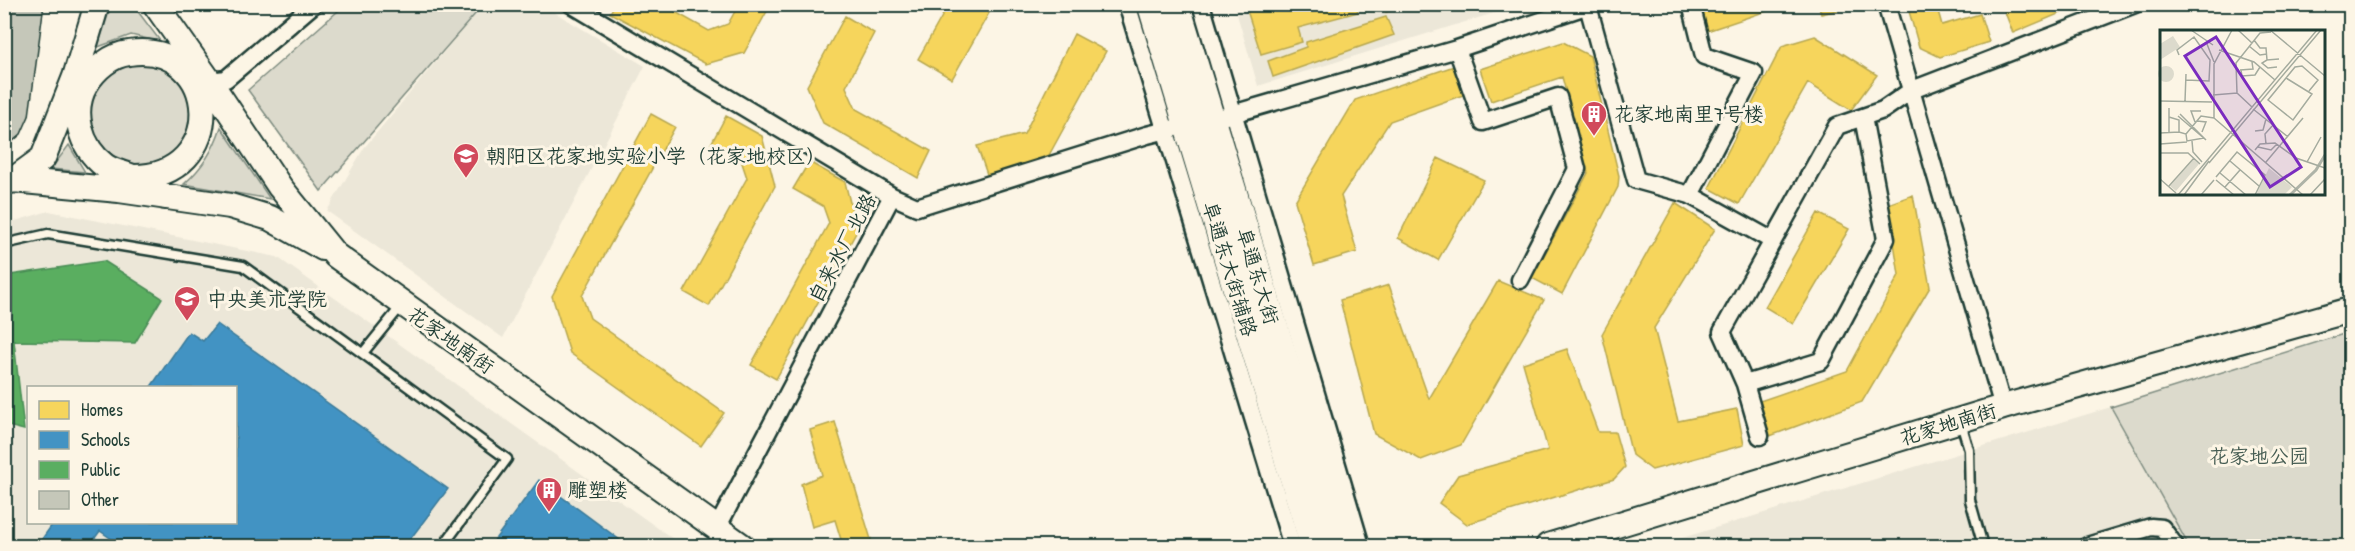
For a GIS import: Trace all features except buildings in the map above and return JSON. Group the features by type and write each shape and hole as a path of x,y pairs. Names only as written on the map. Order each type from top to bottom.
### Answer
{"main road":[{"name":"阜通东大街","path":"1151,4 1199,122 1341,546"},
{"name":"阜通东大街","path":"1176,4 1199,122 1314,546"}],"street":[{"path":"9,181 43,158 81,56 97,4"},
{"path":"84,186 124,174 144,177 164,173 182,162 195,146 203,127 202,86 192,57 155,4"},
{"path":"202,86 226,79 314,4"},
{"path":"571,4 600,12 892,196"},
{"name":"阜通东大街辅路","path":"1127,4 1199,122 1361,546"},
{"name":"阜通东大街辅路","path":"1201,4 1199,122 1292,546"},
{"path":"1690,195 1754,74 1704,56 1691,4"},
{"path":"1886,4 2003,407"},
{"path":"1760,436 1745,384 1722,332 1837,126 1883,110 1912,90 2135,4"},
{"path":"1590,5 1636,180 1690,195 1773,241"},
{"name":"自来水厂北路","path":"717,528 892,196 917,207 1199,122 1456,49 1590,5"},
{"path":"1456,49 1483,122 1558,97 1577,169 1520,280"},
{"path":"54,133 82,96 92,76 107,61 126,53 147,51 167,57 185,69 202,86"},
{"path":"81,56 82,96 78,114 81,134 91,153 106,166 165,197"},
{"name":"花家地南街","path":"202,86 231,114 280,187 336,255 402,305 742,546"},
{"path":"1745,384 1821,361 1886,240 1863,117"},
{"path":"9,181 84,186 230,206 270,218 336,255"},
{"name":"花家地南街","path":"1548,546 2003,407 2350,310"},
{"path":"2087,546 2151,527 2162,528 2175,546"}],"lane":[{"path":"4,244 48,234 243,266 507,459 443,546"},
{"path":"363,353 402,305"},
{"path":"1960,420 1969,450 1970,500 1983,546"}],"shaded area":[{"path":"1234,4 1520,5 1258,86"},
{"name":"朝阳区花家地实验小学（花家地校区）","path":"483,5 542,5 645,66 503,338 327,211 364,148"},
{"name":"中央美术学院","path":"49,211 277,257 683,546 5,546 5,224"},
{"path":"2111,407 2189,546 1656,546"}],"green space":[{"path":"346,4 483,5 321,191 248,90"},
{"path":"111,5 133,5 161,42 131,35 98,47"},
{"path":"141,64 160,68 176,79 187,95 191,114 187,133 176,149 160,160 141,164 122,160 106,149 95,133 91,114 95,95 106,79 122,68"},
{"path":"221,127 270,199 184,184 207,158"},
{"path":"69,145 85,172 51,169"},
{"name":"花家地公园","path":"2350,332 2350,546 2189,546 2111,407"}],"place":[{"name":"花家地南里7号楼","path":"1594,137"},
{"name":"朝阳区花家地实验小学（花家地校区）","path":"466,179"},
{"name":"中央美术学院","path":"187,322"},
{"name":"雕塑楼","path":"549,513"}]}
